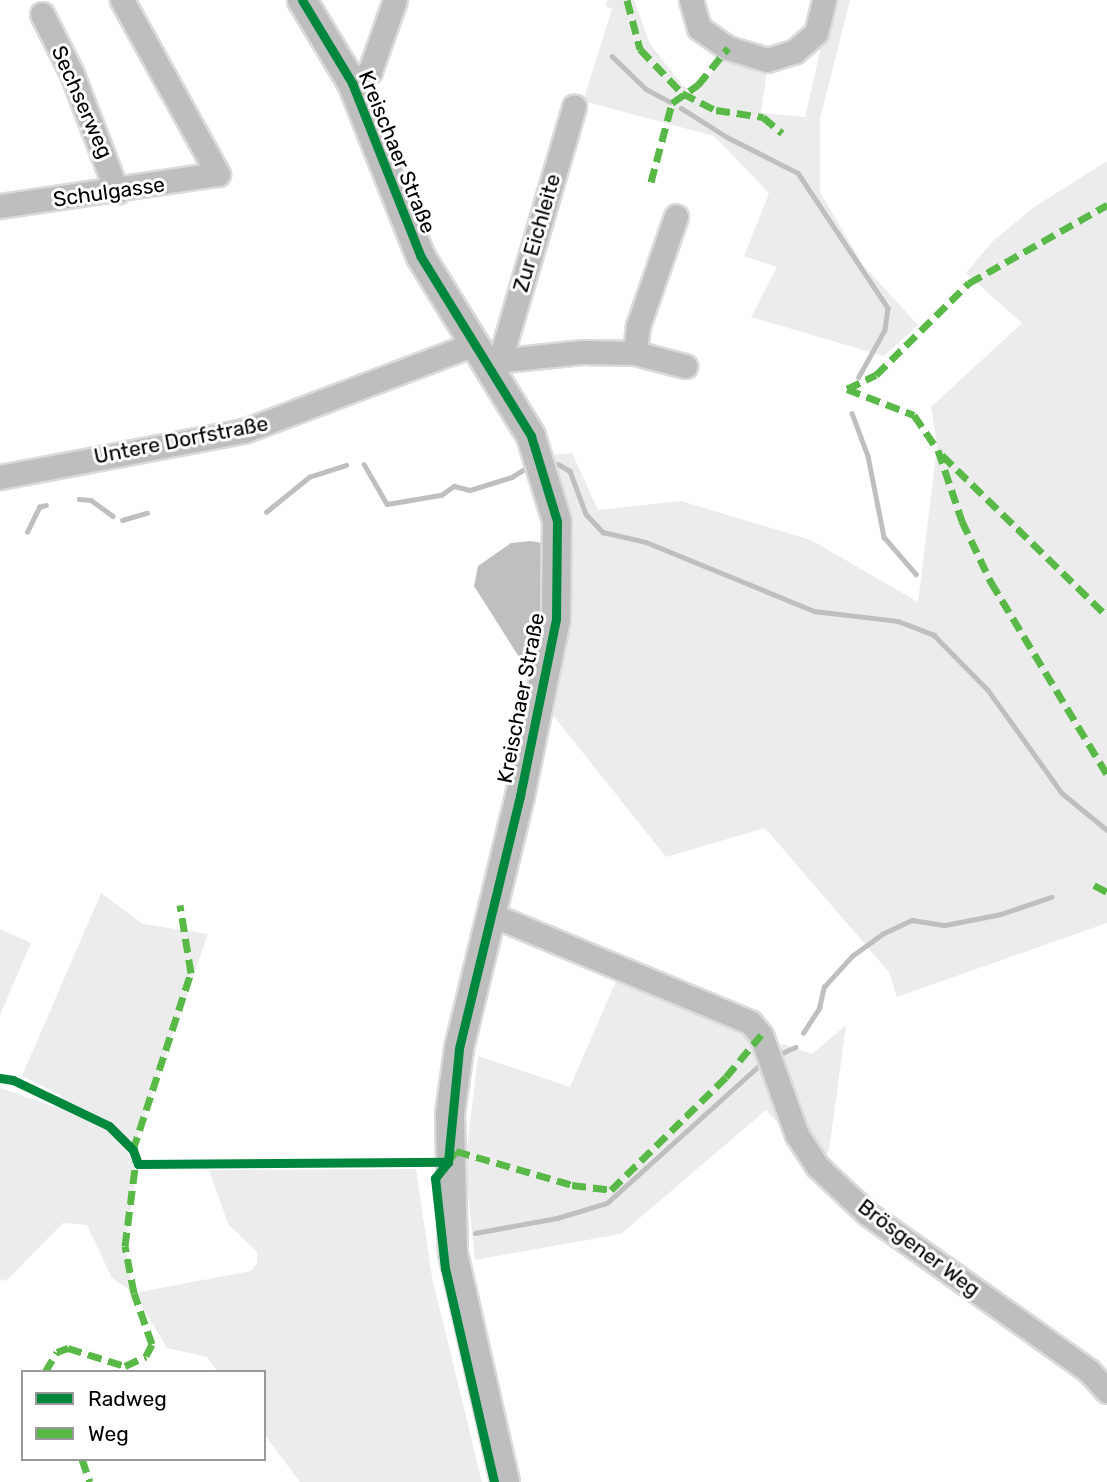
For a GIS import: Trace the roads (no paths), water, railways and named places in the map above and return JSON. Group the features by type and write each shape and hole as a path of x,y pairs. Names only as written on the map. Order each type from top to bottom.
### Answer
{"main road":[{"name":"Kreischaer Straße","path":"302,0 352,83 421,257 487,355 531,436 557,522 556,620 459,1049 448,1162 453,1253 505,1482"}],"street":[{"name":"Schulgasse","path":"0,206 117,192 218,174 122,0"},
{"name":"Kreischaer Straße","path":"352,83 370,71 395,0"},
{"path":"691,0 699,28 728,48 767,60 794,52 816,33 824,0"},
{"name":"Sechserweg","path":"42,14 72,74 117,192"},
{"name":"Zur Eichleite","path":"487,355 574,107"},
{"path":"635,353 638,326 676,216"},
{"path":"487,355 635,353 685,366"},
{"name":"Untere Dorfstraße","path":"0,478 244,431 487,355"},
{"name":"Brösgener Weg","path":"490,914 750,1023 761,1035 797,1135 817,1166 868,1214 1089,1371 1107,1391"}],"waterway":[{"path":"612,56 646,89 670,102"},
{"path":"681,108 727,137 798,173 888,308 885,330 859,377"},
{"path":"852,413 868,456 884,537 916,574"},
{"path":"364,464 387,504 441,495 454,486 470,490 512,477 529,466"},
{"path":"558,464 570,471 586,514 603,532 646,542 814,611 898,621 934,635 988,690 1062,793 1107,830"},
{"path":"266,512 309,477 346,465"},
{"path":"79,499 91,500 113,516"},
{"path":"27,532 39,507 46,505"},
{"path":"122,520 147,513"},
{"path":"803,1033 819,1008 824,987 852,956 882,934 912,920 945,925 1001,914 1051,897"},
{"path":"778,1055 795,1047"},
{"path":"475,1233 557,1218 607,1203 763,1062"}]}
